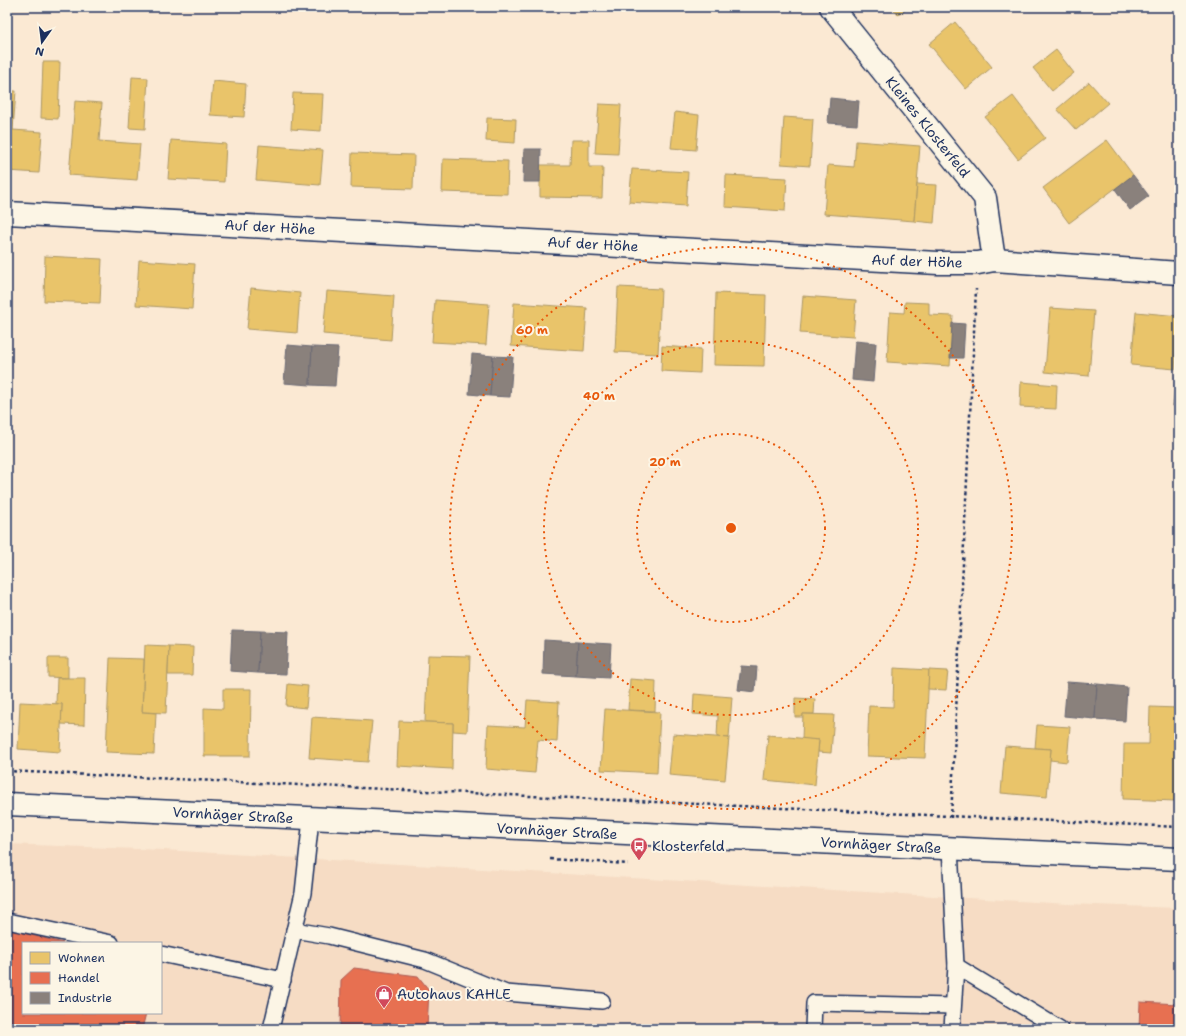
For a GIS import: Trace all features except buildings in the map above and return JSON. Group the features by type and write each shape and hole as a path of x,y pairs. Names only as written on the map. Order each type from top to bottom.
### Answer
{"street":[{"name":"Kleines Klosterfeld","path":"831,7 985,198 986,262"},
{"name":"Auf der Höhe","path":"7,213 930,262 986,262 1179,273"},
{"name":"Vornhäger Straße","path":"7,804 1179,859"}],"lane":[{"path":"272,1029 303,893 311,819"},
{"path":"950,848 956,966 952,1029"},
{"path":"7,921 106,942"},
{"path":"294,930 328,936 425,960 506,993 602,1001"},
{"path":"162,954 283,980"},
{"path":"956,966 1060,1029"},
{"path":"813,1029 814,1003 953,1006"}],"path":[{"path":"950,848 986,262"},
{"path":"7,771 1179,827"}],"shaded area":[{"path":"7,844 164,850 1068,904 1179,908 1179,1029 7,1029"}],"place":[{"name":"Klosterfeld","path":"639,861"},
{"name":"Autohaus KAHLE","path":"384,1009"}]}
